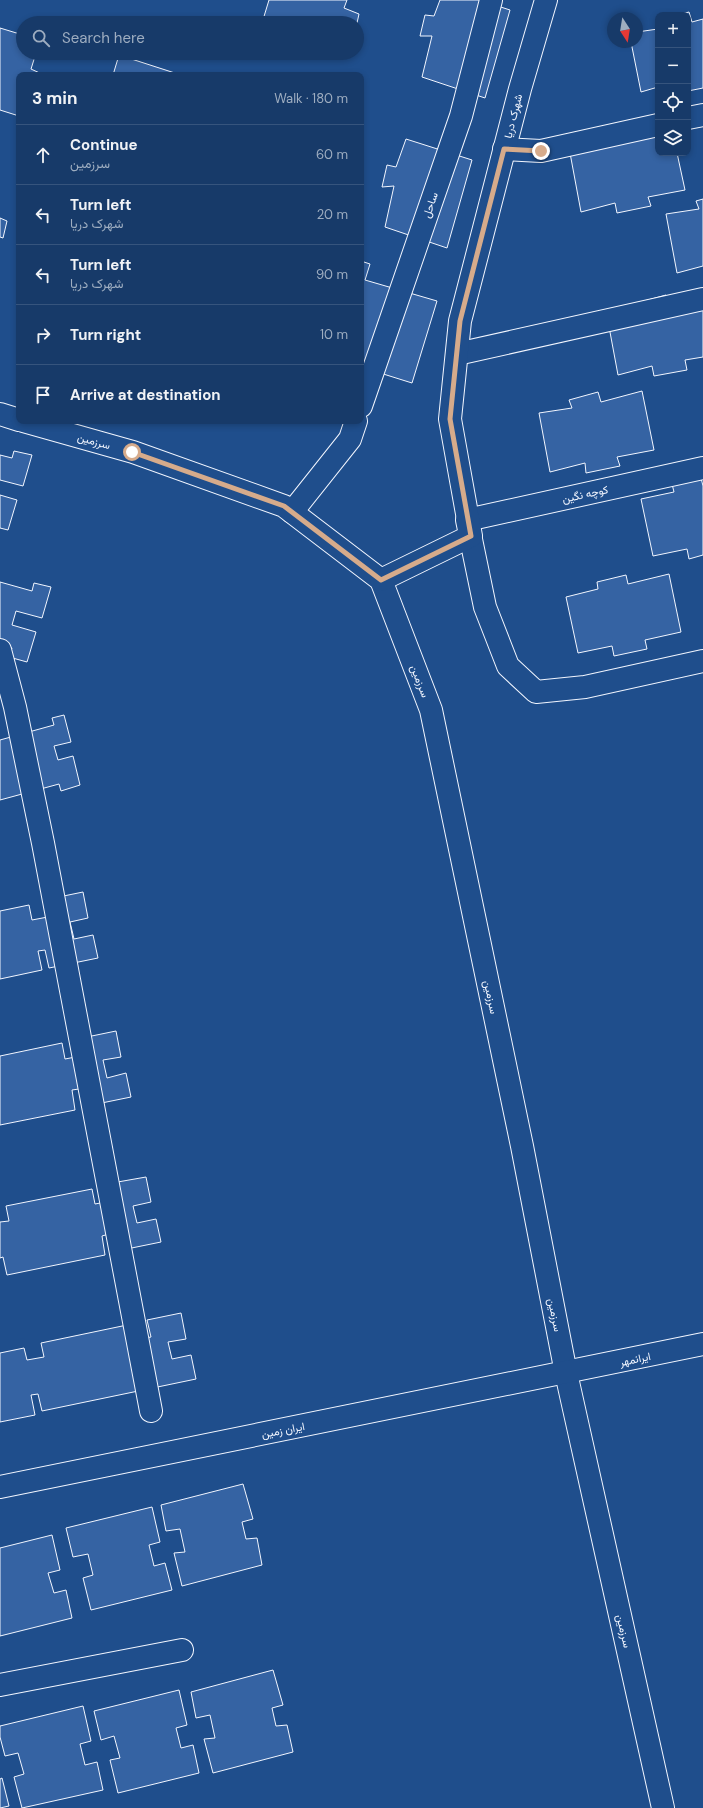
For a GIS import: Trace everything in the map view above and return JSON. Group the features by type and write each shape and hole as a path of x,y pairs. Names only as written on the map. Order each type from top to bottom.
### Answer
{"street":[{"name":"ساحل","path":"364,397 461,116 491,0"},
{"name":"شهرک دریا","path":"381,580 471,536 450,419 460,321 520,89 546,0"},
{"path":"691,117 703,115"},
{"path":"504,149 541,151 655,126"},
{"path":"457,354 703,299"},
{"path":"0,414 16,419"},
{"name":"سرزمین","path":"34,424 132,452 284,506 381,580 431,710 522,1146 566,1374 663,1808"},
{"path":"292,512 350,439 355,424"},
{"name":"کوچه نگین","path":"467,520 703,468"},
{"path":"467,520 485,607 508,666 536,692 585,687 703,661"},
{"path":"0,650 7,709 43,843 151,1411"},
{"name":"ایرانمهر","path":"566,1374 703,1344"},
{"name":"ایران زمین","path":"0,1487 566,1374"},
{"path":"0,1685 182,1650"}],"building":[{"path":"269,0 347,0 344,8 359,14 359,16 264,16"},
{"path":"440,0 479,0 510,10 485,98 422,77 432,36 420,36 425,15 434,16"},
{"path":"691,19 692,22 703,19 703,88 691,90"},
{"path":"0,28 16,33 16,60 34,60 31,69 38,72 16,72 16,115 0,110"},
{"path":"655,29 655,88 641,92 632,48 643,48 643,31"},
{"path":"118,60 134,60 172,72 114,72"},
{"path":"655,136 655,156 678,156 685,190 648,197 651,206 617,213 615,203 581,212 570,153"},
{"path":"406,139 472,160 447,248 385,227 394,186 382,187 387,165 396,167"},
{"path":"703,199 703,266 677,273 666,214 699,209 696,201"},
{"path":"0,218 7,221 3,238 0,237"},
{"path":"364,262 370,264 365,280 437,301 412,383 364,368"},
{"path":"666,295 669,305 703,296 703,357 685,360 687,370 654,376 652,366 618,375 607,316 637,303"},
{"path":"642,391 654,450 617,457 620,466 586,473 585,463 550,472 539,413 572,408 569,400 598,392 601,402"},
{"path":"14,451 32,455 23,486 0,480 0,455 12,458"},
{"path":"701,478 703,486 703,555 689,559 687,549 653,556 641,499 674,492 672,484"},
{"path":"0,495 17,500 8,530 0,528"},
{"path":"669,574 681,632 645,640 647,649 614,656 612,646 578,653 566,597 598,589 597,582 626,575 628,584"},
{"path":"0,582 32,591 34,583 51,587 42,618 16,611 12,625 36,632 27,662 9,657 12,648 0,645"},
{"path":"64,715 71,742 54,746 58,760 73,756 80,785 61,791 59,784 0,800 0,740 54,725 52,718"},
{"path":"83,892 88,918 70,922 74,939 93,935 98,958 49,968 45,950 38,951 42,970 0,979 0,911 29,905 32,920 53,916 49,899"},
{"path":"116,1031 121,1057 103,1060 107,1078 126,1073 131,1097 82,1107 79,1089 72,1090 75,1110 0,1125 0,1056 62,1043 65,1059 86,1055 82,1038"},
{"path":"146,1177 151,1202 133,1206 137,1223 156,1219 161,1242 112,1252 109,1234 102,1236 105,1255 7,1275 3,1257 0,1258 0,1222 9,1221 6,1206 92,1189 95,1204 116,1200 112,1183"},
{"path":"181,1313 186,1339 168,1342 172,1359 191,1355 196,1379 42,1411 38,1394 31,1395 35,1415 0,1422 0,1353 24,1348 27,1360 44,1357 41,1343 127,1325 130,1341 151,1337 147,1320"},
{"path":"243,1484 253,1519 242,1522 246,1539 257,1538 262,1565 182,1586 174,1553 185,1552 180,1529 166,1531 161,1505"},
{"path":"152,1507 160,1542 149,1545 154,1566 165,1563 172,1590 91,1610 83,1578 93,1575 88,1554 73,1557 66,1528"},
{"path":"52,1535 60,1570 48,1573 54,1593 66,1590 72,1618 0,1636 0,1548"},
{"path":"273,1670 283,1705 272,1708 276,1726 287,1725 293,1752 213,1773 204,1739 215,1738 210,1715 196,1718 191,1692"},
{"path":"179,1690 187,1725 176,1728 181,1748 193,1745 199,1773 118,1793 110,1760 120,1758 114,1736 101,1740 94,1711"},
{"path":"83,1706 91,1741 80,1744 85,1765 97,1762 103,1790 22,1808 14,1777 24,1774 18,1753 5,1756 0,1737 0,1726"},
{"path":"2,1778 9,1806 0,1808 0,1779"}],"route":[{"path":"132,452 284,506 381,580 471,536 450,419 460,321 504,149 541,151"}]}
